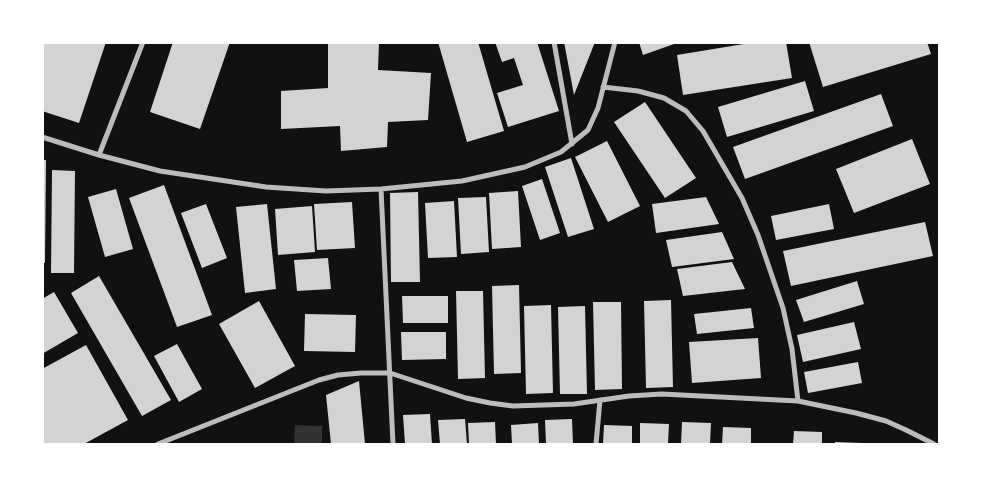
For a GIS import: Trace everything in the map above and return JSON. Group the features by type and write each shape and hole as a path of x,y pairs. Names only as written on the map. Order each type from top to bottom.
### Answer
{"street":[{"path":"99,156 143,42"},
{"path":"554,42 572,144"},
{"path":"42,137 99,156 160,171 266,187 326,191 381,189 462,181 525,167 561,152 588,130 598,108 615,42"},
{"path":"603,87 638,90 664,98 686,111 703,131 742,198 758,235 783,308 792,349 798,401"},
{"path":"381,189 393,444"},
{"path":"158,444 319,380 338,375 390,373 466,398 513,406 574,404 662,394 798,401 886,421 934,444"},
{"path":"596,444 600,400"}],"shaded area":[{"path":"295,425 322,426 322,444 294,444"}],"building":[{"path":"42,42 106,42 79,123 42,111"},
{"path":"173,42 230,42 200,129 150,112"},
{"path":"328,42 379,42 378,70 431,73 428,120 388,122 387,147 341,151 340,126 281,129 281,91 328,88"},
{"path":"438,42 478,42 504,131 467,142"},
{"path":"495,42 537,42 559,111 508,127 497,93 523,85 514,58 502,62"},
{"path":"564,42 595,42 574,95"},
{"path":"639,42 677,42 677,43 643,55"},
{"path":"756,42 786,42 792,78 683,95 677,55"},
{"path":"809,42 927,42 931,54 823,87"},
{"path":"805,81 814,111 727,137 718,107"},
{"path":"881,94 893,126 745,179 733,147"},
{"path":"645,102 696,178 665,198 614,122"},
{"path":"912,139 930,184 854,213 836,169"},
{"path":"607,141 640,206 608,222 575,157"},
{"path":"571,158 594,229 568,237 545,167"},
{"path":"42,160 46,160 45,263 42,263"},
{"path":"52,170 75,171 74,273 51,273"},
{"path":"542,179 560,233 540,240 522,186"},
{"path":"164,185 212,315 177,327 129,198"},
{"path":"116,189 133,249 105,257 88,197"},
{"path":"518,191 521,247 492,249 489,193"},
{"path":"418,192 420,282 391,282 390,193"},
{"path":"486,197 489,252 461,254 458,198"},
{"path":"706,197 719,224 656,233 652,204"},
{"path":"454,201 457,257 428,258 425,203"},
{"path":"352,202 355,248 317,250 314,204"},
{"path":"206,204 227,258 202,268 181,213"},
{"path":"267,204 276,289 245,293 236,207"},
{"path":"829,204 834,229 776,240 771,216"},
{"path":"312,206 315,252 278,255 275,209"},
{"path":"925,222 933,256 791,286 783,251"},
{"path":"722,232 734,259 672,267 666,240"},
{"path":"328,258 331,289 297,291 294,260"},
{"path":"732,262 745,289 683,296 677,269"},
{"path":"99,276 171,400 142,416 71,293"},
{"path":"857,281 864,304 804,322 796,300"},
{"path":"519,285 521,373 494,374 492,286"},
{"path":"456,291 483,291 485,378 458,379"},
{"path":"54,292 78,333 42,354 42,299"},
{"path":"402,296 448,296 448,323 403,323"},
{"path":"671,300 673,387 646,388 644,301"},
{"path":"259,301 295,366 255,388 219,324"},
{"path":"593,302 621,302 622,389 595,390"},
{"path":"551,305 553,393 526,394 524,306"},
{"path":"585,306 587,394 560,394 558,307"},
{"path":"751,308 754,328 697,334 694,314"},
{"path":"305,314 356,315 355,352 304,351"},
{"path":"854,322 861,349 803,362 797,335"},
{"path":"401,332 446,332 446,359 402,360"},
{"path":"758,338 761,378 692,383 689,342"},
{"path":"177,344 202,389 179,402 154,356"},
{"path":"86,345 128,420 84,444 42,444 42,369"},
{"path":"858,362 862,383 808,393 804,372"},
{"path":"359,381 365,444 331,444 326,395"},
{"path":"430,414 432,444 405,444 403,415"},
{"path":"465,419 467,444 440,444 438,420"},
{"path":"572,419 573,444 546,444 545,420"},
{"path":"495,422 496,444 469,444 468,423"},
{"path":"682,422 711,423 710,444 681,444"},
{"path":"538,423 539,444 512,444 511,425"},
{"path":"640,423 669,424 668,444 640,444"},
{"path":"604,425 632,426 632,444 603,444"},
{"path":"723,427 751,428 751,444 722,444"},
{"path":"794,431 822,432 822,444 793,444"},
{"path":"835,442 862,443 862,444 835,444"}]}
